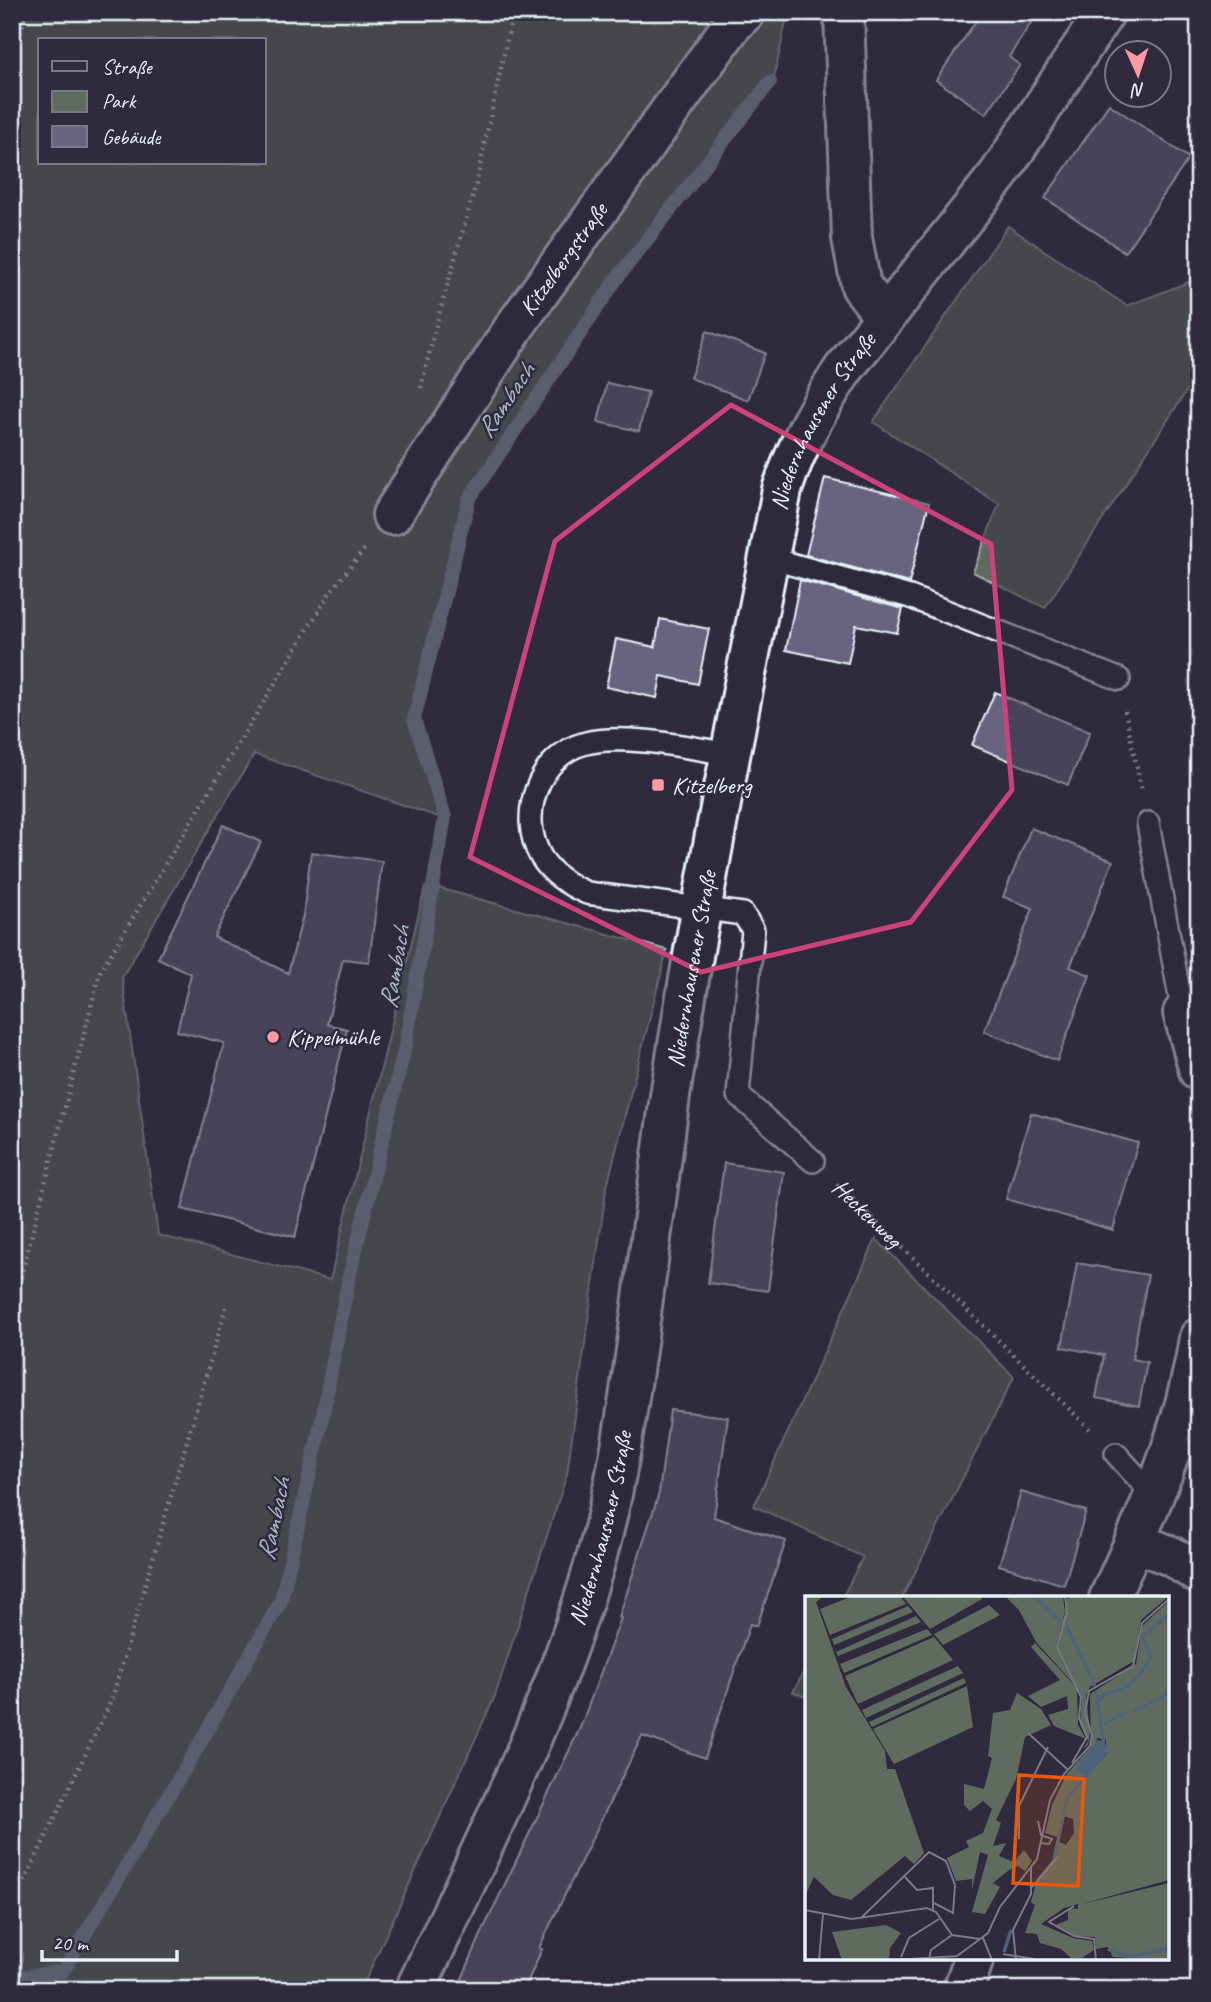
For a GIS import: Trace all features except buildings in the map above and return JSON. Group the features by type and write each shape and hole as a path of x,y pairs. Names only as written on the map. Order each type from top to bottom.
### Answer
{"main road":[{"name":"Kitzelbergstraße","path":"391,515 515,326 732,25 746,12"},
{"path":"844,12 852,238 861,286 885,317"},
{"name":"Niedernhausener Straße","path":"415,1990 535,1732 571,1638 594,1566 613,1491 626,1421 670,1097 700,908 782,490 791,463 822,402 843,370 999,173 1105,12"},
{"path":"1182,1013 1199,1071"},
{"path":"1110,1596 1154,1497 1179,1428 1199,1338"},
{"path":"1135,1542 1171,1556 1199,1574"},
{"path":"963,1990 973,1960"}],"lane":[{"path":"769,558 910,597 1119,680"},
{"path":"700,908 587,893 569,885 553,872 541,856 534,838 531,818 533,799 539,781 551,765 565,752 582,744 621,740 730,754"},
{"path":"1148,823 1182,1013"},
{"name":"Heckenweg","path":"700,908 743,914 753,930 738,1095 813,1161"},
{"path":"1116,1454 1154,1497"}],"path":[{"path":"12,67 26,12"},
{"path":"419,396 475,184 513,12"},
{"path":"12,1311 100,972 329,594 391,515"},
{"path":"1119,680 1148,823"},
{"name":"Heckenweg","path":"813,1161 1116,1454"},
{"path":"12,1907 112,1699 226,1307"}],"highlighted area":[{"path":"731,405 991,544 1012,790 911,922 701,972 470,857 555,541"}],"green space":[{"path":"12,12 788,12 772,87 612,278 466,498 410,721 441,818 254,754 122,977 158,1235 330,1280 425,887 438,888 667,950 606,1190 567,1474 495,1696 361,1990 12,1990"},
{"path":"1008,226 1127,306 1199,278 1199,375 1045,608 973,572 999,504 873,422"},
{"path":"876,1239 1014,1377 903,1596 843,1596 863,1557 754,1506"},
{"path":"805,1670 805,1696 793,1692"}],"waterway":[{"name":"Rambach","path":"12,1982 15,1978 63,1971 193,1755 281,1601 321,1424 349,1277 405,1047 445,817 414,719 469,499 618,277 770,82"}],"place":[{"name":"Kitzelberg","path":"658,785"},
{"name":"Kippelmühle","path":"273,1037"}]}
